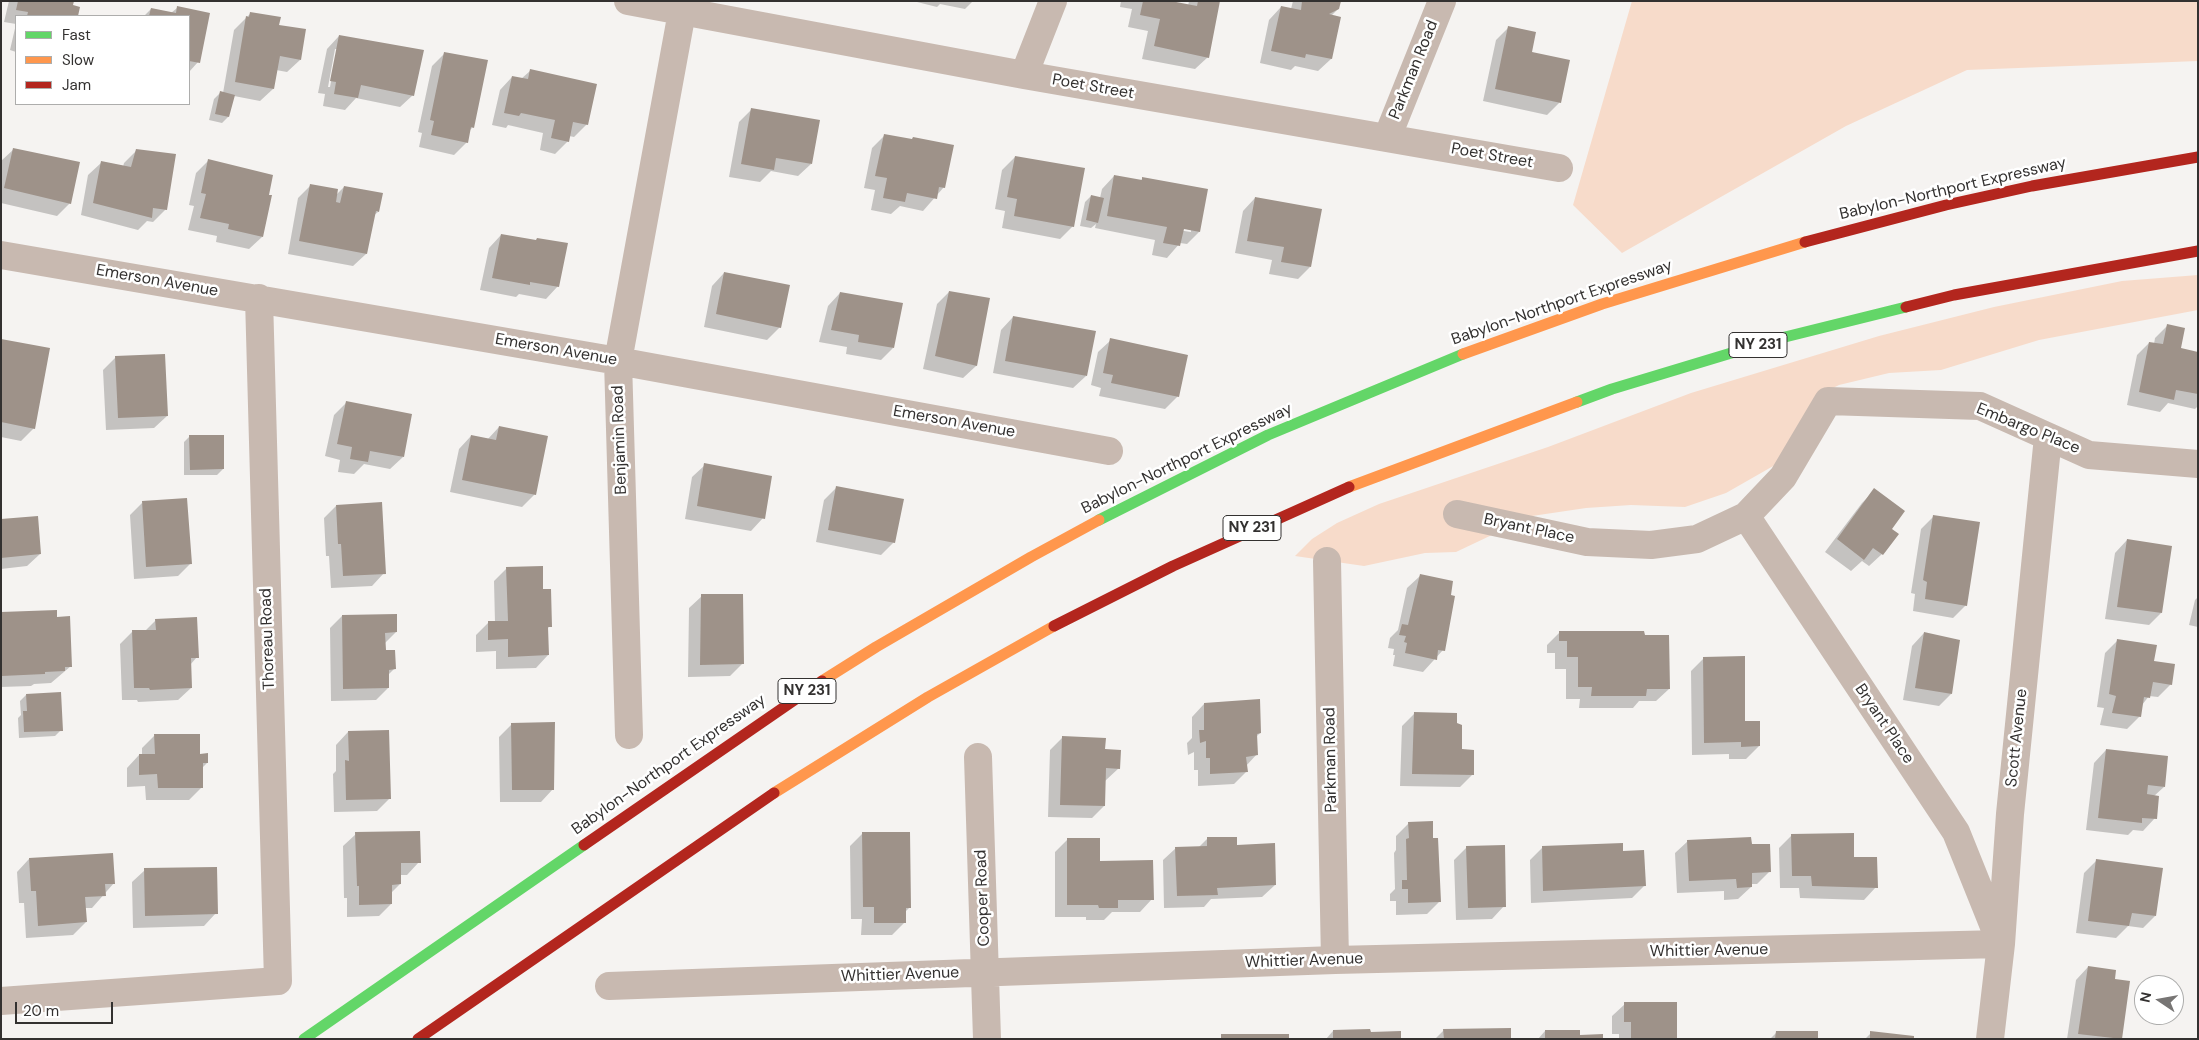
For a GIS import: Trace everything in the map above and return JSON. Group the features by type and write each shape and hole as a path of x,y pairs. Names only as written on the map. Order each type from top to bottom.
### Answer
{"main road":[{"name":"Babylon-Northport Expressway","path":"304,1039 806,691 1031,557 1111,514 1268,435 1436,364 1602,304 1774,250 1946,205 2022,188 2124,168 2198,157"},
{"name":"NY 231","path":"418,1039 779,790 928,697 1009,650 1089,608 1207,550 1332,493 1612,389 1781,338 1954,295 2198,251"}],"street":[{"name":"Poet Street","path":"628,1 683,6 1024,75 1559,168"},
{"path":"1024,75 1053,1"},
{"name":"Parkman Road","path":"1387,138 1442,1"},
{"name":"Benjamin Road","path":"629,735 618,361 683,6"},
{"name":"Emerson Avenue","path":"1,255 618,361 1109,451"},
{"name":"Thoreau Road","path":"1,1001 278,981 259,298"},
{"name":"Embargo Place","path":"1828,401 1980,406 2089,454 2198,464"},
{"name":"Bryant Place","path":"1457,514 1587,542 1651,545 1697,539 1746,516 1783,477 1828,401"},
{"name":"Scott Avenue","path":"1990,1039 2001,944 2010,814 2048,437"},
{"name":"Bryant Place","path":"1746,516 1956,832 2001,944"},
{"name":"Parkman Road","path":"1326,561 1335,960"},
{"name":"Cooper Road","path":"978,757 987,1039"},
{"name":"Whittier Avenue","path":"608,986 1335,960 2001,944"}],"shaded area":[{"path":"1632,1 2198,1 2198,61 1967,70 1846,126 1622,253 1573,205"},
{"path":"2198,275 2198,310 2039,340 1941,370 1889,373 1839,385 1819,395 1775,465 1726,493 1685,507 1631,505 1586,508 1532,516 1456,552 1425,553 1364,566 1295,556 1312,539 1337,523 1379,504 1548,447 1691,393 1879,336 1994,307 2122,281"}],"building":[{"path":"18,1 74,1 73,5 80,7 78,15 27,15 28,12 16,10"},
{"path":"1143,1 1171,1 1197,6 1198,1 1220,1 1209,58 1154,46 1160,19 1140,15"},
{"path":"1302,1 1341,1 1339,9 1329,14 1341,17 1332,59 1306,54 1305,58 1271,51 1281,6 1301,10"},
{"path":"177,6 210,13 200,63 190,61 190,15 149,15 151,8 176,13"},
{"path":"250,12 281,17 279,25 306,29 301,60 280,56 274,89 235,82 246,16 249,17"},
{"path":"1508,26 1536,32 1532,52 1570,60 1561,103 1495,89"},
{"path":"339,35 424,50 414,96 361,85 358,98 334,94 336,82 330,81"},
{"path":"444,52 488,60 474,128 471,127 468,143 431,135 434,121 430,120"},
{"path":"530,69 597,84 588,125 573,122 569,142 551,138 555,120 521,113 519,116 504,113 512,76 528,79"},
{"path":"220,91 235,95 229,117 215,114"},
{"path":"751,108 820,120 812,164 776,158 774,170 741,164"},
{"path":"884,134 912,139 913,137 954,145 945,188 939,187 937,199 907,193 905,202 883,198 887,178 875,176"},
{"path":"13,148 80,162 71,204 4,188"},
{"path":"136,149 176,154 167,210 153,208 152,218 93,203 101,161 131,167"},
{"path":"1015,156 1085,168 1074,227 1014,216 1017,199 1007,197"},
{"path":"208,159 273,175 269,195 272,195 263,237 228,229 229,224 200,218 206,194 201,193"},
{"path":"1114,175 1142,180 1142,177 1208,189 1200,232 1184,229 1180,246 1163,243 1167,227 1107,216"},
{"path":"310,184 338,189 336,202 340,203 344,186 383,193 379,212 376,211 367,254 299,241"},
{"path":"1091,195 1104,198 1098,223 1086,220"},
{"path":"1255,197 1322,209 1311,267 1281,262 1284,247 1247,241"},
{"path":"501,234 568,243 559,287 530,282 530,285 492,278"},
{"path":"724,272 790,285 781,328 716,314"},
{"path":"949,291 990,298 977,366 935,356"},
{"path":"840,292 903,303 894,348 858,342 859,335 831,330"},
{"path":"1013,316 1096,331 1087,376 1005,361"},
{"path":"2167,324 2185,328 2181,348 2198,352 2198,394 2176,390 2174,400 2139,392 2149,342 2163,344"},
{"path":"1110,338 1188,355 1179,397 1111,383 1113,375 1103,373"},
{"path":"1,339 50,348 35,429 1,422"},
{"path":"165,354 168,416 118,418 115,356"},
{"path":"346,401 412,414 404,457 370,451 368,462 350,459 352,447 337,444"},
{"path":"499,426 548,436 536,495 462,480 471,435 496,440"},
{"path":"189,435 224,435 224,469 190,470"},
{"path":"704,463 772,476 765,519 697,506"},
{"path":"836,486 904,499 895,543 828,530"},
{"path":"1874,488 1905,511 1892,529 1899,534 1883,555 1873,548 1864,560 1837,539"},
{"path":"187,498 192,564 146,567 142,501"},
{"path":"382,502 386,574 343,576 341,544 338,544 336,505"},
{"path":"1933,515 1980,522 1967,606 1925,599 1927,582 1923,580"},
{"path":"38,516 41,554 1,558 1,519"},
{"path":"2127,539 2172,546 2162,613 2117,607"},
{"path":"543,566 543,589 551,589 552,627 548,627 549,655 508,657 508,639 488,640 488,621 508,621 506,567"},
{"path":"1420,574 1453,581 1451,595 1455,596 1445,651 1438,650 1437,660 1405,653 1407,643 1404,642 1406,636 1399,635 1402,624 1408,625"},
{"path":"701,594 743,594 744,664 700,665"},
{"path":"57,610 57,617 70,616 72,667 65,667 65,671 45,672 45,674 2,676 1,612"},
{"path":"397,614 397,632 385,633 386,650 395,650 396,669 389,670 389,688 343,689 342,615"},
{"path":"197,617 199,658 191,658 192,688 150,690 149,688 134,688 132,630 156,630 155,619"},
{"path":"1559,631 1644,631 1645,635 1669,635 1670,689 1647,689 1646,696 1591,696 1592,687 1578,687 1578,657 1567,657 1567,641 1559,641"},
{"path":"1924,632 1960,640 1952,694 1915,688"},
{"path":"2117,639 2157,645 2154,661 2175,664 2172,685 2153,682 2150,698 2144,697 2141,717 2112,713 2116,696 2109,694"},
{"path":"1745,656 1745,721 1760,721 1760,746 1741,747 1741,742 1704,743 1703,657"},
{"path":"61,692 63,731 24,732 23,711 27,711 26,694"},
{"path":"1260,699 1261,733 1257,734 1258,755 1246,757 1248,772 1210,774 1210,758 1206,758 1206,741 1200,743 1199,730 1204,730 1204,703"},
{"path":"1414,712 1457,713 1457,723 1462,725 1462,749 1474,750 1474,775 1412,774"},
{"path":"555,722 554,790 512,790 511,723"},
{"path":"389,730 391,799 346,800 345,760 349,761 348,731"},
{"path":"154,734 200,734 200,754 208,753 208,763 203,763 203,788 158,788 157,774 139,775 139,754 155,754"},
{"path":"1062,736 1106,738 1105,749 1121,750 1120,769 1106,768 1105,806 1060,805"},
{"path":"2106,749 2168,756 2165,787 2148,785 2147,794 2159,796 2157,819 2142,818 2142,823 2098,818"},
{"path":"1433,821 1433,838 1438,838 1441,902 1408,903 1408,889 1402,889 1402,880 1407,880 1406,839 1409,838 1408,822"},
{"path":"420,831 421,863 401,863 401,884 392,885 392,904 359,905 355,832"},
{"path":"862,832 910,832 911,908 906,908 906,923 874,923 874,907 863,907"},
{"path":"1854,833 1854,857 1877,857 1878,888 1812,886 1811,876 1792,876 1791,834"},
{"path":"1207,837 1237,837 1237,845 1275,843 1276,885 1217,888 1218,895 1177,896 1175,847 1207,846"},
{"path":"1751,837 1752,844 1770,844 1771,872 1752,873 1752,887 1737,888 1736,879 1689,881 1687,840"},
{"path":"1067,838 1100,838 1100,861 1153,860 1154,900 1118,900 1118,908 1099,908 1098,905 1067,905"},
{"path":"1623,843 1623,851 1644,850 1646,886 1543,891 1542,846"},
{"path":"1505,845 1506,907 1468,908 1466,846"},
{"path":"113,853 115,884 105,884 106,896 85,897 87,922 38,926 36,891 31,891 29,858"},
{"path":"2096,859 2163,868 2156,916 2132,913 2129,926 2088,921"},
{"path":"217,867 218,914 145,916 144,868"},
{"path":"2088,966 2116,970 2115,979 2130,981 2122,1039 2078,1034"},
{"path":"1624,1002 1677,1002 1677,1039 1631,1039 1631,1022 1624,1022"},
{"path":"1511,1028 1511,1039 1444,1039 1443,1029"},
{"path":"1370,1029 1371,1032 1401,1031 1401,1039 1333,1039 1333,1030"},
{"path":"1545,1030 1580,1030 1580,1035 1603,1034 1603,1039 1545,1039"},
{"path":"1776,1031 1818,1031 1818,1039 1775,1039"},
{"path":"1870,1031 1914,1036 1914,1039 1870,1039"},
{"path":"1221,1034 1289,1034 1289,1039 1221,1039"}],"traffic: fast":[{"path":"1577,402 1612,389 1781,338 1906,307"},
{"path":"1099,520 1268,435 1463,354"},
{"path":"304,1039 584,845"}],"traffic: slow":[{"path":"1463,354 1602,304 1805,242"},
{"path":"1349,487 1577,402"},
{"path":"822,681 876,647 1031,557 1099,520"},
{"path":"774,793 928,697 1054,626"}],"traffic: jam":[{"path":"1805,242 1946,205 2032,186 2198,157"},
{"path":"1906,307 1954,295 2198,251"},
{"path":"1054,626 1173,566 1349,487"},
{"path":"584,845 822,681"},
{"path":"418,1039 774,793"}]}
